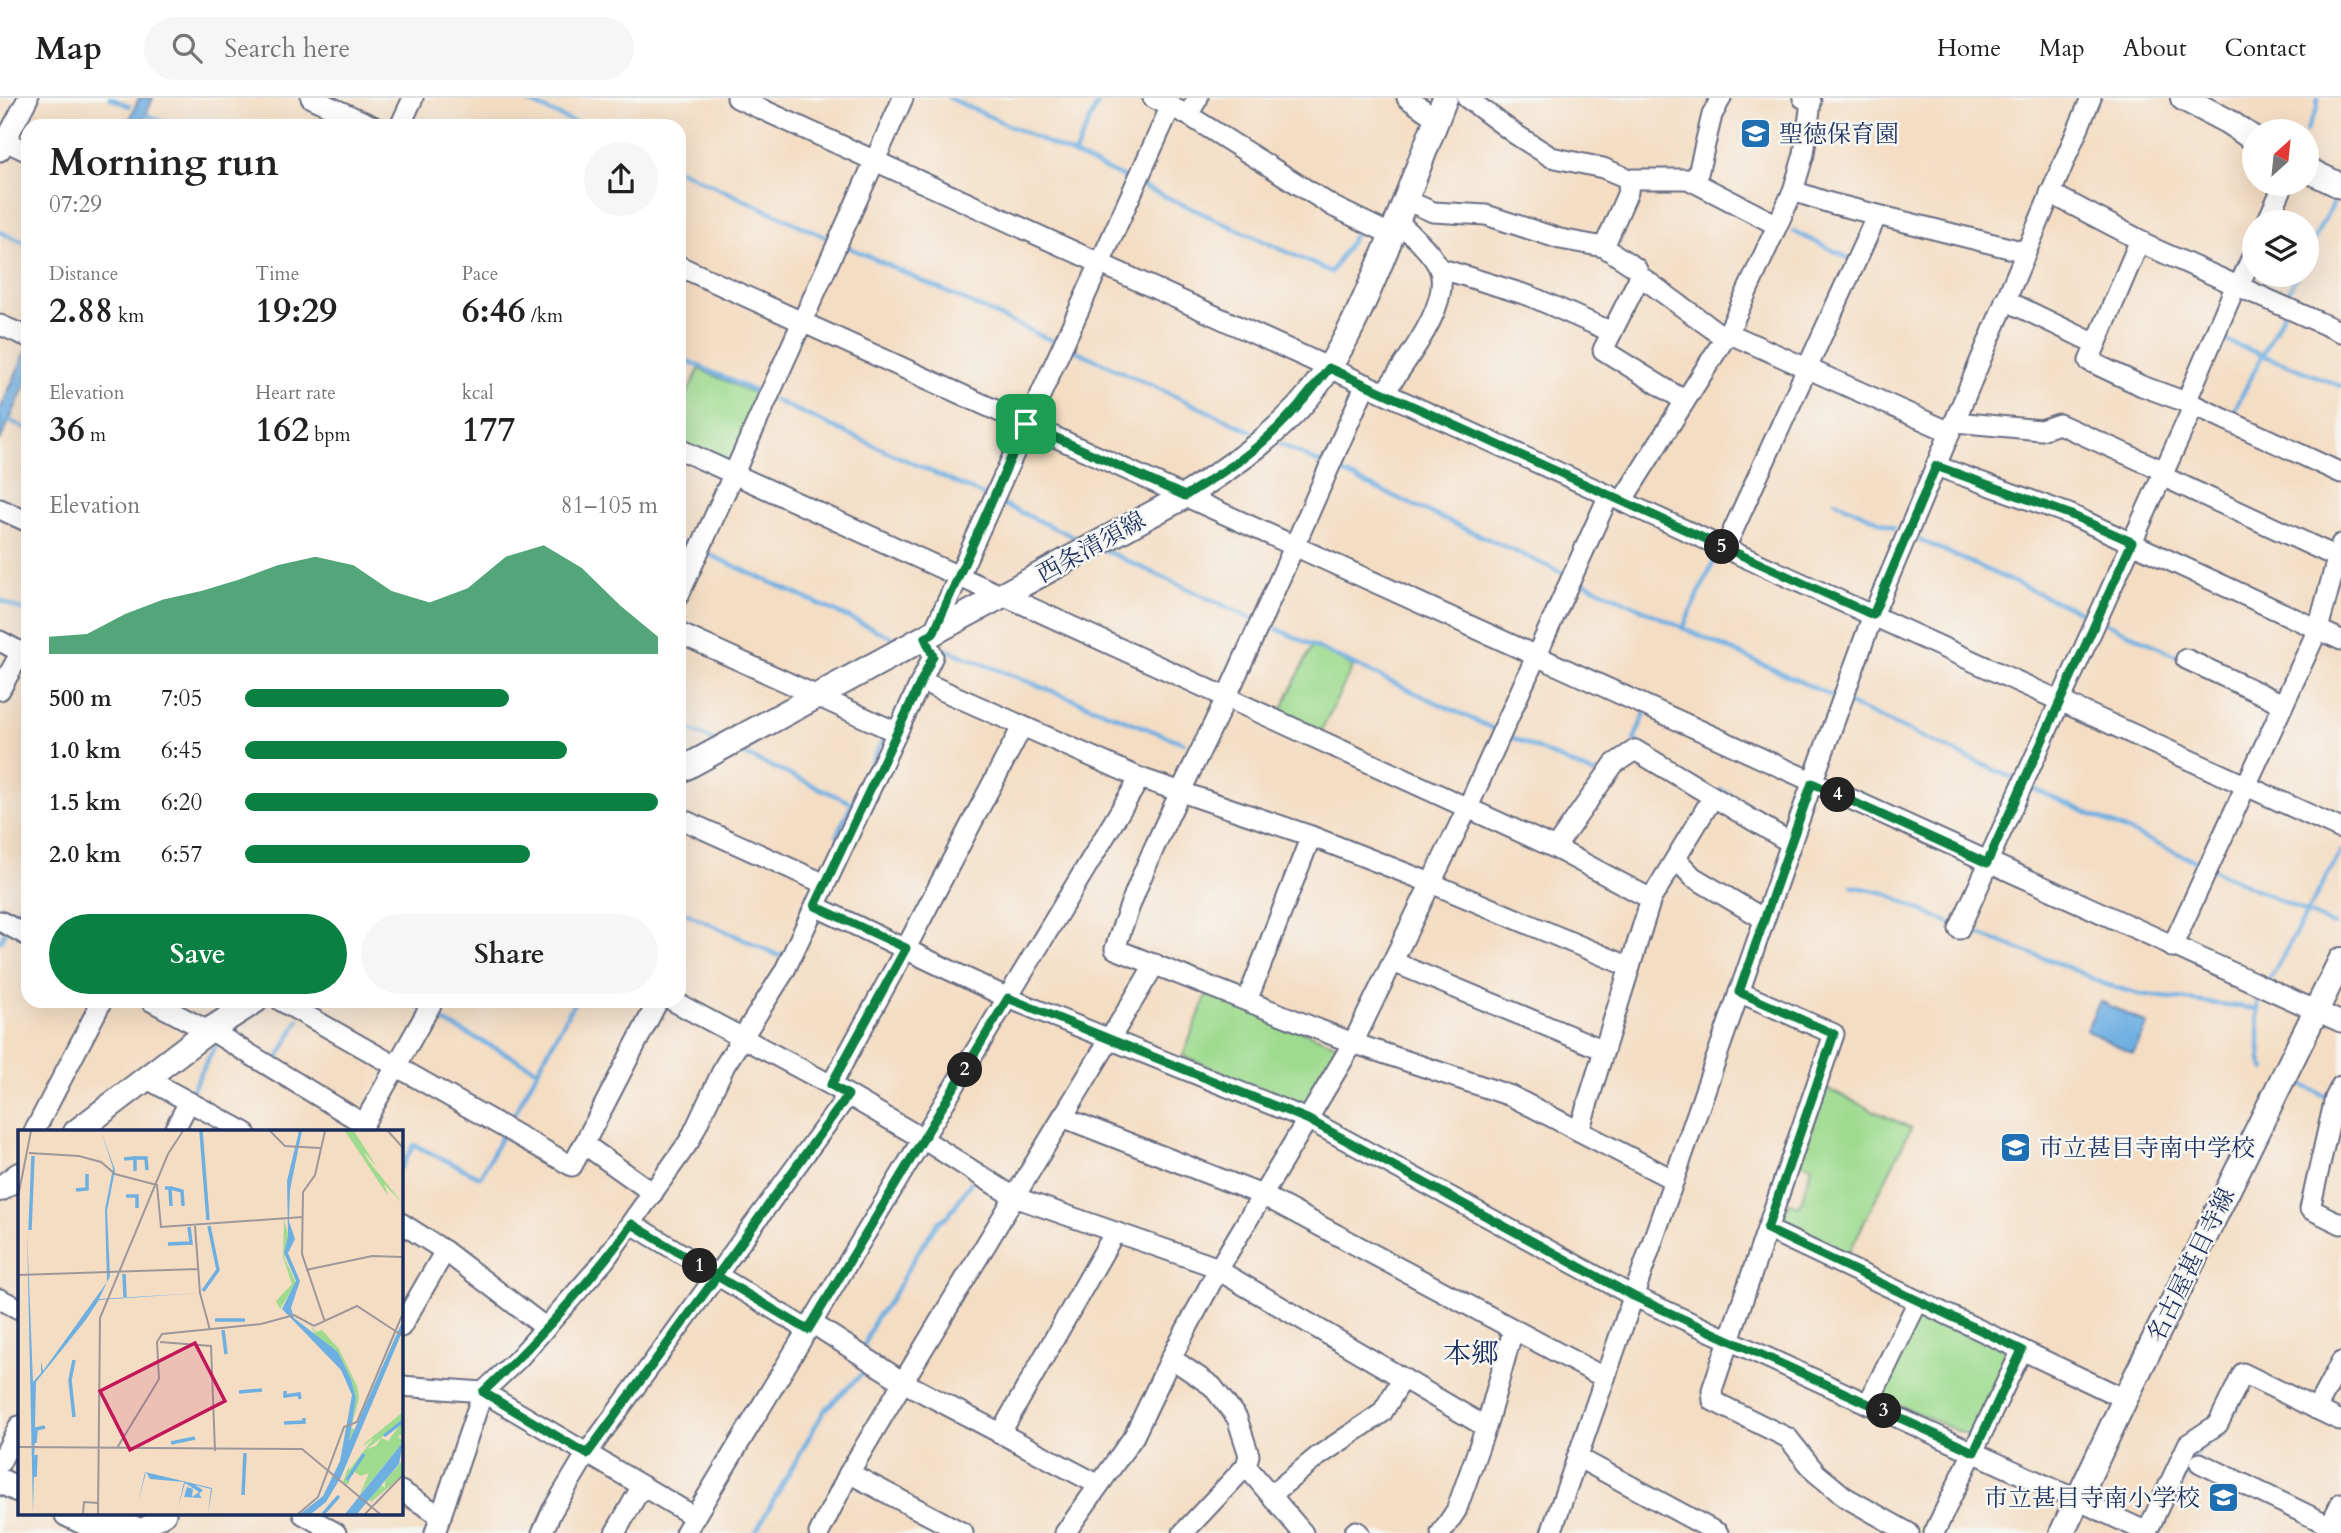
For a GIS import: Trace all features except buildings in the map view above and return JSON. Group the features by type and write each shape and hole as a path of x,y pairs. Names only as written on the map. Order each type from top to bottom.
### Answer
{"main road":[{"path":"2183,98 2242,131"},
{"name":"西条清須線","path":"686,767 1185,496 1239,461 1266,439 1299,407 1329,368 1360,312 1441,108"},
{"path":"2319,175 2341,186"},
{"name":"名古屋甚目寺線","path":"2062,1533 2341,960"},
{"path":"79,1130 221,1020 242,1008"},
{"path":"0,1463 18,1472"},
{"path":"0,1481 18,1490"},
{"path":"71,1516 107,1533"},
{"path":"108,1516 141,1532"}],"street":[{"path":"21,150 3,146 28,98"},
{"path":"311,98 358,119"},
{"path":"403,119 413,98"},
{"path":"737,98 2341,829"},
{"path":"686,580 903,98"},
{"path":"1408,98 1441,108"},
{"path":"1467,98 1551,157 1603,168 1629,179 1688,179 1777,225"},
{"path":"1696,182 1713,115 1721,98"},
{"path":"1065,1533 1134,1436 1218,1269 1353,1043 1615,498 1685,401 1726,335 1793,191 1804,154 1811,102 1803,98"},
{"path":"1551,1533 1873,615 2091,98"},
{"path":"402,1492 438,1524 483,1392 546,1328 632,1224 690,1140 725,1065 784,972 933,656 929,636 1099,262 1178,104 1334,207 1398,219 1431,211 1486,215 1560,239 1604,247 1636,268 1640,276 1726,335 1807,369 1953,427 2041,430 2059,424 2340,553 2318,629 2172,947"},
{"path":"1604,247 1628,192 1629,179"},
{"path":"1793,191 1830,204 2025,252"},
{"path":"2050,192 2140,240 2139,242 2341,332"},
{"path":"1418,241 1431,211"},
{"path":"1725,548 1877,215"},
{"path":"1385,393 1434,313 1442,288 1439,268 1398,219"},
{"path":"2139,242 2089,361 2341,474"},
{"path":"1439,268 1530,296 1612,332"},
{"path":"686,269 2341,1022"},
{"path":"1640,276 1603,350 1685,401"},
{"path":"1959,929 2163,473 2242,277"},
{"path":"2005,300 2096,344"},
{"path":"0,325 21,334"},
{"path":"1366,384 1226,698 1152,849 1115,949 1353,1043 1511,1096 1674,1180"},
{"path":"686,452 1468,807 1555,848 1651,899"},
{"path":"1936,466 2069,514 2341,639"},
{"path":"0,509 21,519"},
{"path":"686,637 896,732"},
{"path":"0,641 21,652"},
{"path":"0,690 21,658"},
{"path":"2186,659 2283,704"},
{"path":"921,681 1140,778 1311,836 1431,883 1630,967"},
{"path":"542,1533 552,1511 587,1454 717,1276 840,1090 906,948 1022,727"},
{"path":"1555,848 1614,764 1635,750 1791,844"},
{"path":"402,1386 483,1392 642,1486 690,1525 1140,778"},
{"path":"1579,1132 1651,899 1713,797"},
{"path":"686,821 825,884"},
{"path":"1247,1001 1311,836"},
{"path":"1676,859 1693,877 1765,919"},
{"path":"815,906 1008,998 1307,1119 1633,1296 2147,1532 2188,1444 2218,1424 2243,1373 2341,1421"},
{"path":"0,921 21,932"},
{"path":"1393,962 1604,1050"},
{"path":"819,1533 849,1473 1155,964"},
{"path":"1739,992 1834,1034 1728,1340 1713,1390 1713,1401 1788,1438 1816,1473 1845,1497 1901,1531"},
{"path":"35,1130 99,1008"},
{"path":"177,1008 221,1020 361,1128 429,1008"},
{"path":"293,1008 572,1166 654,1008"},
{"path":"686,1008 840,1090 1014,1197 1218,1269 1486,1426"},
{"path":"147,1079 241,1130"},
{"path":"2341,1086 2335,1098 2310,1209 2341,1224"},
{"path":"174,1130 189,1102"},
{"path":"1062,1117 1262,1195 1605,1378"},
{"path":"584,1144 653,1193"},
{"path":"402,1224 445,1251 546,1328"},
{"path":"632,1224 717,1276 810,1326 903,1382 1099,1485"},
{"path":"1767,1229 2125,1399"},
{"path":"1000,1433 1115,1232"},
{"path":"402,1325 445,1251"},
{"path":"0,1299 18,1308"},
{"path":"1868,1404 1918,1301"},
{"path":"1441,1533 1457,1511 1486,1426 1513,1330"},
{"path":"1934,1533 2022,1350"},
{"path":"1171,1358 1212,1386 1237,1418 1249,1455 1246,1466 1183,1533"},
{"path":"2316,1409 2341,1362"},
{"path":"1271,1495 1317,1457 1382,1413 1403,1378"},
{"path":"0,1463 18,1428"},
{"path":"1577,1457 1688,1526 1718,1533"},
{"path":"2200,1463 2336,1528 2341,1503"},
{"path":"1246,1466 1303,1533"},
{"path":"849,1473 962,1533"},
{"path":"615,1533 642,1486"},
{"path":"141,1532 163,1516"},
{"path":"306,1516 336,1533"},
{"path":"1354,1533 1359,1533"}],"green space":[{"path":"699,369 764,398 733,466 686,448 686,396"},
{"path":"1312,646 1353,666 1319,736 1278,717"},
{"path":"1207,994 1338,1045 1341,1052 1309,1104 1302,1105 1183,1056"},
{"path":"1825,1088 1911,1128 1848,1255 1781,1223 1788,1203 1800,1206 1812,1166 1801,1162"},
{"path":"1919,1309 2010,1352 2012,1358 1974,1434 1968,1436 1877,1395"}],"water":[{"path":"139,98 153,98 144,119 130,119"},
{"path":"21,363 21,394 0,441 0,410"},
{"path":"2100,1001 2148,1024 2133,1054 2086,1030"}],"waterway":[{"path":"110,98 129,106"},
{"path":"520,98 566,119"},
{"path":"949,98 1131,181"},
{"path":"1074,155 1100,98"},
{"path":"2312,119 2318,98"},
{"path":"147,115 156,119"},
{"path":"686,173 832,240"},
{"path":"1140,185 1331,272 1359,228"},
{"path":"2319,230 2338,193"},
{"path":"1793,231 1851,259"},
{"path":"0,232 21,241"},
{"path":"842,244 1057,343"},
{"path":"2284,300 2291,287"},
{"path":"2231,417 2284,312"},
{"path":"2219,338 2341,386"},
{"path":"1068,347 1251,431"},
{"path":"686,360 763,395"},
{"path":"774,400 987,497"},
{"path":"6,419 21,426"},
{"path":"1278,443 1324,465"},
{"path":"1336,470 1567,575"},
{"path":"1835,501 1894,528"},
{"path":"998,502 1083,541"},
{"path":"1916,538 2091,617"},
{"path":"686,544 693,547"},
{"path":"1104,550 1255,620"},
{"path":"706,553 898,640"},
{"path":"1683,628 1717,554"},
{"path":"1578,580 1832,696"},
{"path":"0,600 21,610"},
{"path":"2104,622 2182,658"},
{"path":"1266,624 1496,730"},
{"path":"945,649 1184,743"},
{"path":"1847,703 2017,780"},
{"path":"1638,743 1634,740 1645,713"},
{"path":"686,728 714,741"},
{"path":"837,835 885,735"},
{"path":"1507,735 1596,775 1597,773"},
{"path":"735,750 852,803"},
{"path":"2027,786 2204,865"},
{"path":"1721,790 1786,827"},
{"path":"2269,981 2341,851"},
{"path":"2214,870 2334,925"},
{"path":"1852,886 1885,893 1953,925"},
{"path":"12,920 21,903"},
{"path":"686,913 782,957 783,954"},
{"path":"1965,929 2065,966 2104,984 2139,994 2258,1009"},
{"path":"0,942 6,930"},
{"path":"2262,993 2257,1003 2261,1061 2265,1070"},
{"path":"312,1012 315,1008"},
{"path":"509,1124 571,1008"},
{"path":"431,1015 538,1070"},
{"path":"275,1064 299,1019"},
{"path":"190,1094 218,1040"},
{"path":"2303,1085 2329,1098"},
{"path":"402,1165 414,1145 480,1177 504,1132"},
{"path":"864,1346 875,1319 891,1299 913,1260 938,1222 949,1215 971,1182"},
{"path":"755,1533 824,1411 869,1367"},
{"path":"2234,1413 2248,1386"},
{"path":"2158,1533 2198,1450 2225,1432 2228,1424"}],"place":[{"name":"聖徳保育園","path":"1756,134"},
{"name":"市立甚目寺南中学校","path":"2016,1148"},
{"name":"市立甚目寺南小学校","path":"2223,1498"}],"district":[{"name":"本郷","path":"1471,1353"}],"route":[{"path":"1026,424 933,634 925,638 933,656 815,906 906,948 831,1085 848,1095 717,1276 632,1224 604,1261 518,1359 483,1392 587,1454 717,1276 808,1330 1008,998 1307,1119 1633,1296 1974,1452 2022,1350 1767,1229 1834,1034 1739,992 1812,783 1987,863 2132,542 2069,514 1936,466 1873,615 1329,368 1299,407 1266,439 1239,461 1185,496 1026,424"}]}
